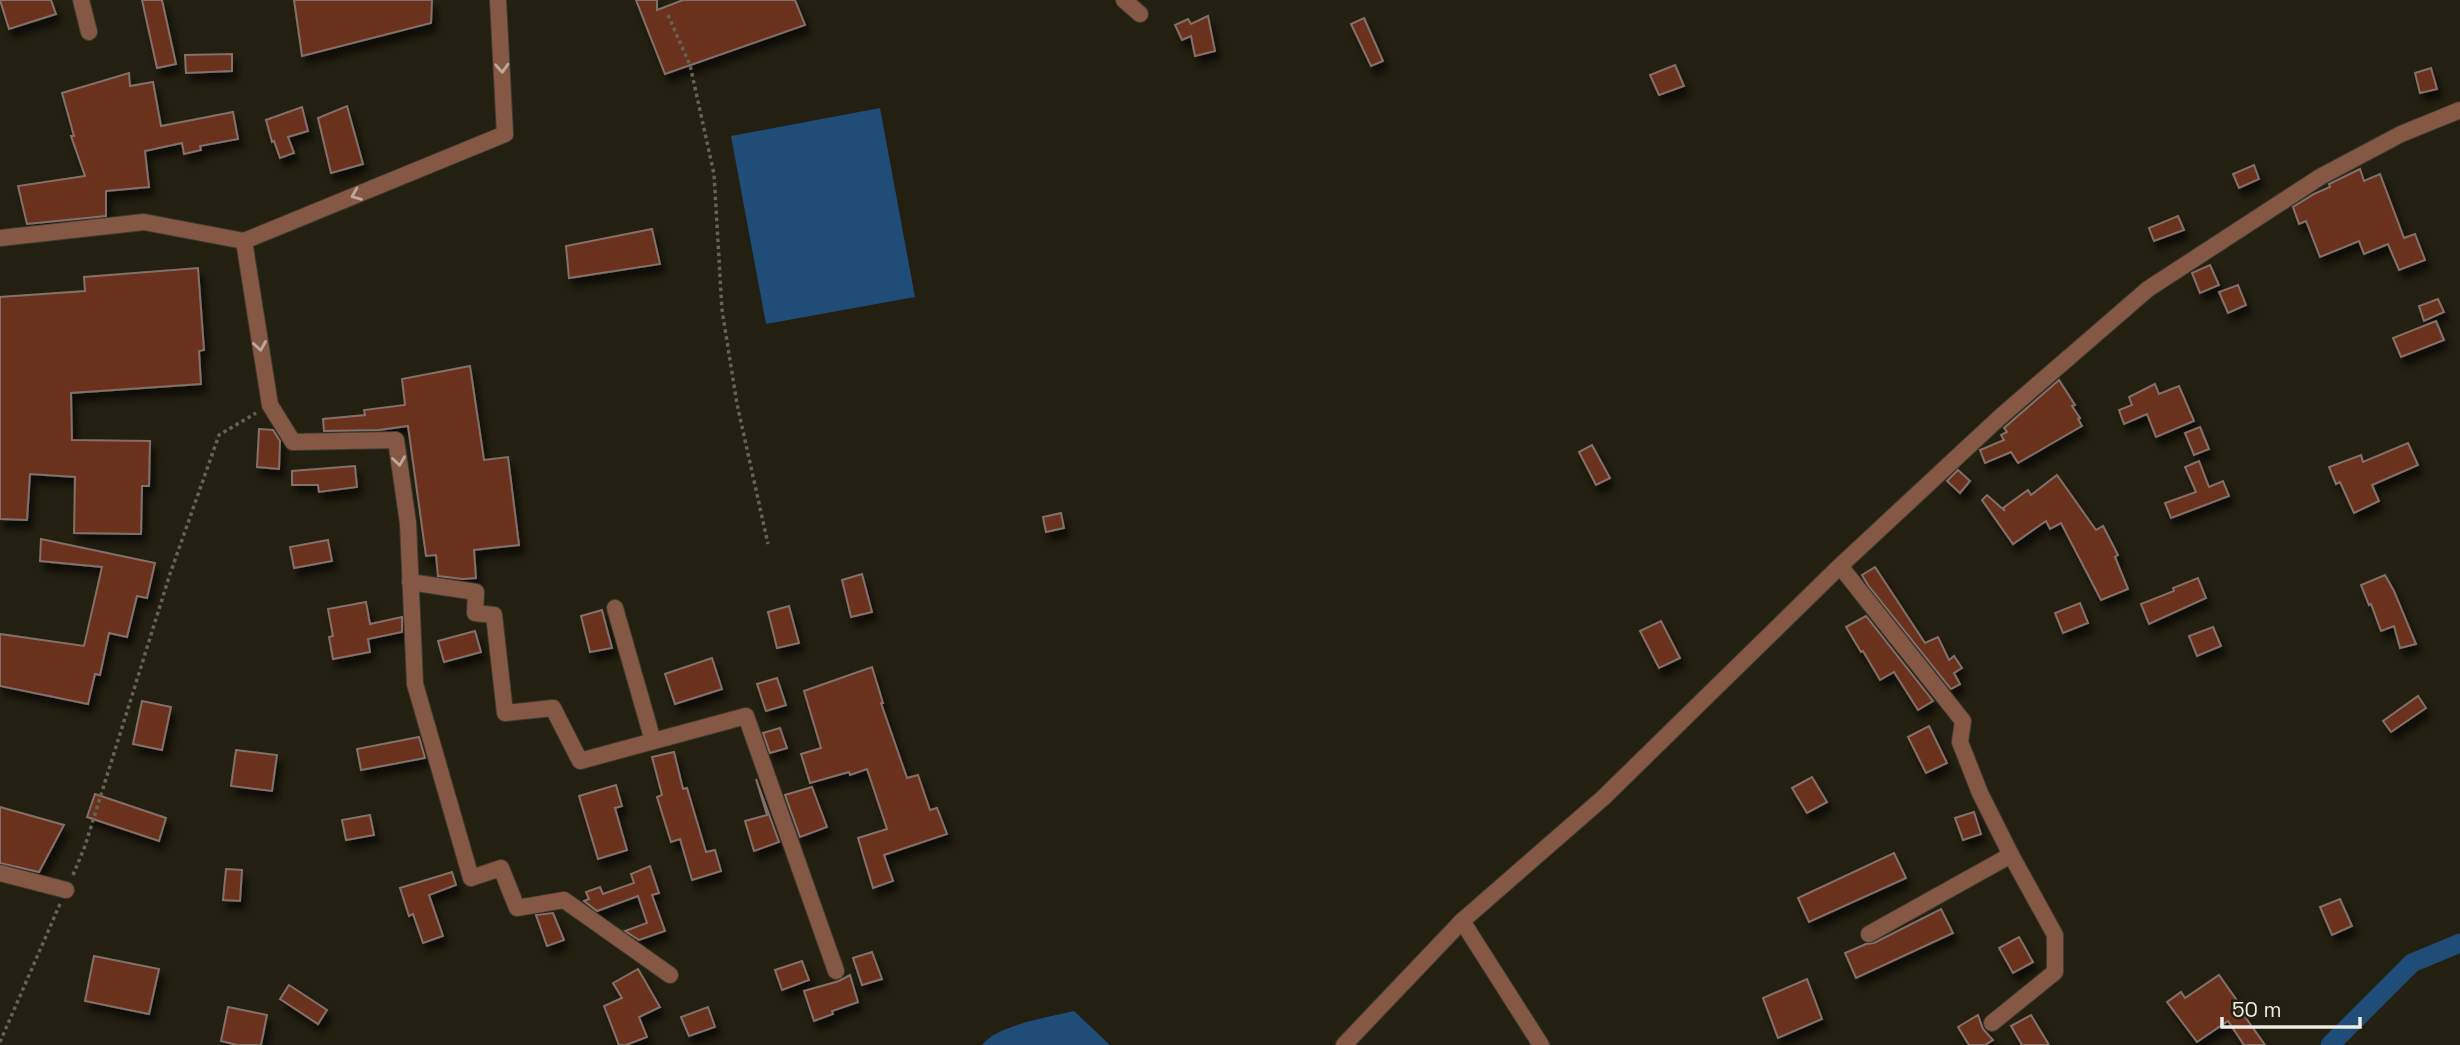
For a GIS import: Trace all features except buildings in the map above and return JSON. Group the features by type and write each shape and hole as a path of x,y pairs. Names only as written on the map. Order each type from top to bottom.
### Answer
{"street":[{"path":"81,0 89,32"},
{"path":"0,238 144,222 243,241 505,134 498,0"},
{"path":"1124,0 1140,14"},
{"path":"1345,1045 1462,921 1603,798 1840,566 2000,418 2148,289 2320,177 2401,134 2460,110"},
{"path":"243,241 270,405 293,442 396,440 408,523 415,684 471,878 501,868 517,908 564,900 670,975"},
{"path":"1840,566 1963,721 1960,742 1980,793 2055,935 2055,972 1992,1023"},
{"path":"410,582 476,592 475,613 494,615 505,713 553,708 580,761 746,716 836,971"},
{"path":"615,608 653,741"},
{"path":"1870,934 2011,855"},
{"path":"0,873 66,890"},
{"path":"1462,921 1541,1045"}],"path":[{"path":"668,15 690,65 714,174 722,310 737,404 768,544"},
{"path":"0,1042 85,846 170,575 219,435 270,405"}],"water":[{"path":"880,108 915,297 766,324 731,136"},
{"path":"1074,1011 1110,1045 982,1045 989,1038 1011,1027"}],"waterway":[{"path":"2330,1045 2412,963 2460,943"}]}
